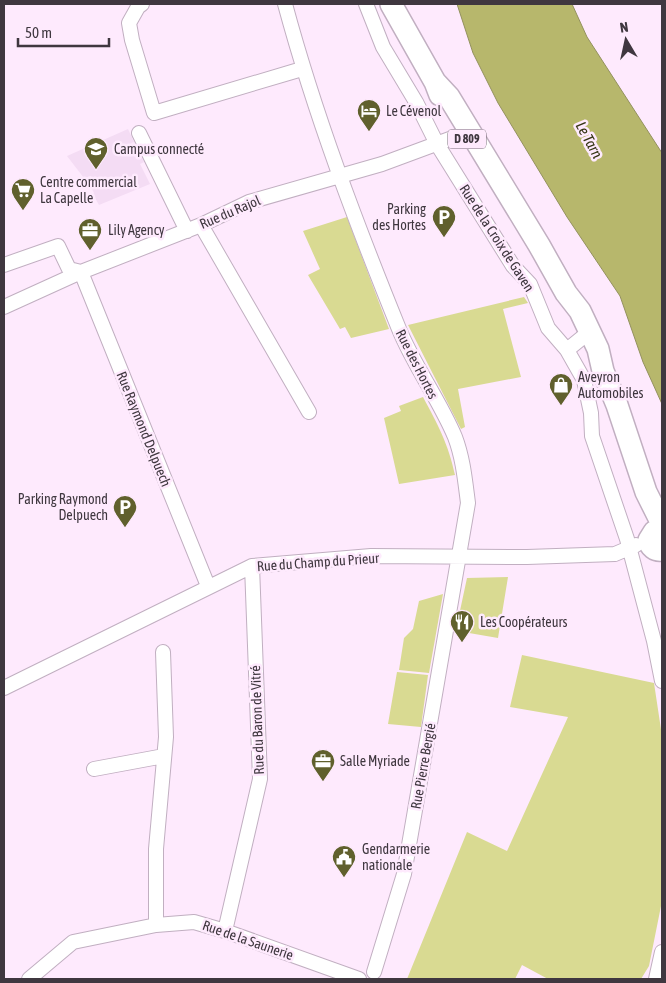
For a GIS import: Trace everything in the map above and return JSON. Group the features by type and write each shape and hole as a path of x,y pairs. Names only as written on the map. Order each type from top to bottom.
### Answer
{"main road":[{"name":"D 809","path":"392,4 435,82 442,102 506,192"},
{"name":"D 809","path":"435,82 449,97 566,293 580,311 598,349 603,371 646,492 658,543"},
{"name":"D 809","path":"566,293 572,314 591,353 603,371"}],"street":[{"path":"142,4 138,6 129,23 132,40 154,113 302,69"},
{"name":"Rue des Hortes","path":"285,4 302,69 340,176 400,332 454,436 464,468 468,503 459,557"},
{"name":"Rue de la Croix de Gaven","path":"366,4 383,47 416,102 437,144 513,266 530,284 548,328 567,350 584,380 592,413 592,436 628,549 654,641 662,681"},
{"path":"139,132 187,230"},
{"name":"Rue du Rajol","path":"4,307 81,272 201,225 249,202 382,164 463,134"},
{"path":"201,225 309,412"},
{"path":"4,265 58,246 69,269 81,272"},
{"name":"Rue Raymond Delpuech","path":"81,272 208,586"},
{"path":"567,350 583,337"},
{"name":"Rue du Champ du Prieur","path":"4,688 252,566 371,556 459,557 615,554 628,549 658,543"},
{"name":"Rue Pierre Bergié","path":"377,976 404,874 459,557"},
{"name":"Rue du Baron de Vitré","path":"225,931 260,779 252,566"},
{"path":"156,925 156,849 166,737 163,652"},
{"path":"94,770 164,756"},
{"name":"Rue de la Saunerie","path":"29,979 72,942 156,925 194,922 225,931 359,979"},
{"path":"656,979 662,952"},
{"path":"359,979 363,973 367,972 377,976"}],"shaded area":[{"path":"128,129 134,142 131,143 135,151 138,150 144,162 140,164 150,184 99,205 93,194 92,189 96,187 91,183 91,176 84,178 67,156"}],"green space":[{"path":"347,217 389,329 351,338 345,327 340,329 308,275 320,269 303,231"},
{"path":"524,297 528,303 503,309 521,377 458,389 465,427 461,429 408,325"},
{"path":"423,397 446,444 455,475 399,484 384,418 401,411 399,406"},
{"path":"508,577 498,638 469,633 471,622 458,620 467,578"},
{"path":"443,594 429,673 399,670 404,638 413,629 419,601"},
{"path":"522,655 654,683 662,736 662,901 649,966 641,979 548,979 522,965 515,979 407,979 467,832 507,851 568,717 510,707"},
{"path":"397,672 428,675 421,727 388,724"}],"water":[{"name":"Le Tarn","path":"457,4 572,4 587,37 662,153 662,404 643,362 620,296 567,217 498,103 473,53"}],"place":[{"name":"Le Cévenol","path":"369,132"},
{"name":"Campus connecté","path":"96,170"},
{"name":"Centre commercial La Capelle","path":"23,211"},
{"name":"Parking des Hortes","path":"444,238"},
{"name":"Lily Agency","path":"90,251"},
{"name":"Aveyron Automobiles","path":"561,406"},
{"name":"Parking Raymond Delpuech","path":"125,528"},
{"name":"Les Coopérateurs","path":"462,643"},
{"name":"Salle Myriade","path":"323,782"},
{"name":"Gendarmerie nationale","path":"344,878"}]}
